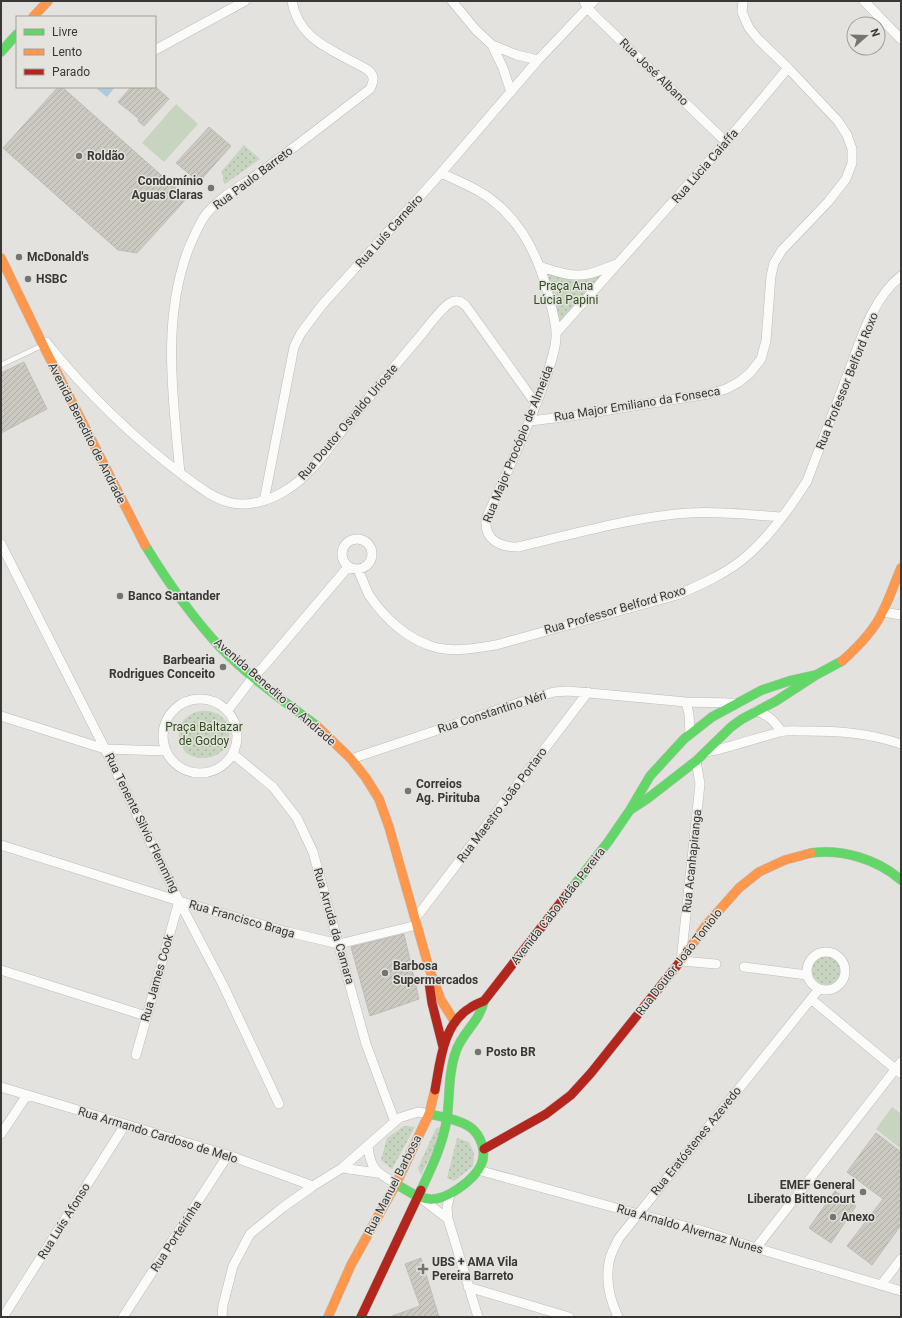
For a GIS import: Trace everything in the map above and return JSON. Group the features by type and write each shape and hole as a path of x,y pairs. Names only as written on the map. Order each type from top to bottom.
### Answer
{"main road":[{"path":"34,16 48,1"},
{"path":"1,52 16,35"},
{"name":"Avenida Benedito de Andrade","path":"1,258 138,534 163,575 192,616 221,648 267,689 318,728 351,759 366,778 379,799 389,827 429,968 441,1000 455,1022 460,1043"},
{"name":"Avenida Cabo Adão Pereira","path":"630,810 647,799 692,754 705,753 731,727 756,711 776,701 816,675 839,663 854,650 871,631 883,612 901,568"},
{"name":"Avenida Cabo Adão Pereira","path":"443,1047 455,1022 469,1008 484,1001 608,842 630,810 650,776 690,734 712,717 762,690 789,681 816,675"},
{"path":"738,703 750,707 756,711"},
{"path":"690,734 692,754"},
{"name":"Rua Doutor João Toniolo","path":"484,1149 546,1114 571,1095 591,1073 681,961 706,924 739,888 759,872 784,860 813,853 839,853 864,858 892,872 901,880"},
{"name":"Avenida Benedito de Andrade","path":"429,968 429,989 443,1047"},
{"name":"Avenida Cabo Adão Pereira","path":"460,1043 482,1012 484,1001"},
{"name":"Rua Manuel Barbosa","path":"361,1317 437,1156 447,1118 453,1065 460,1043"},
{"name":"Rua Manuel Barbosa","path":"328,1317 351,1265 396,1184 429,1114 443,1047"},
{"path":"396,1184 418,1196 434,1200 450,1194 478,1170 484,1149 477,1134 470,1127 447,1118 429,1114"}],"street":[{"path":"156,49 245,1"},
{"name":"Rua Paulo Barreto","path":"180,473 172,365 173,312 185,259 196,231 206,214 217,201 259,174 370,88 373,83 372,73 368,70 320,44 306,33 297,19 292,1"},
{"path":"452,1 475,29 492,45 503,68 511,92"},
{"name":"Rua Luís Carneiro","path":"264,501 294,347 301,333 322,305 441,174 586,5 594,1"},
{"name":"Rua Major Emiliano da Fonseca","path":"530,421 571,416 708,394 726,389 739,382 750,373 761,359 766,341 771,276 774,263 782,250 828,202 846,178 852,162 852,149 847,135 838,121 749,28 742,12 743,1"},
{"path":"864,1 901,39"},
{"name":"Rua José Albano","path":"586,5 726,142"},
{"path":"492,45 517,55 538,60"},
{"name":"Rua Lúcia Caiaffa","path":"556,333 726,142 788,68"},
{"name":"Rua Major Procópio de Almeida","path":"441,174 468,186 491,199 511,216 526,238 539,266 546,286 556,333 551,361 530,421 486,519 485,526 492,539 508,547 518,547 589,529 642,518 691,513 781,517"},
{"name":"Rua Lúcia Caiaffa","path":"539,266 567,274 579,275 592,273 620,262"},
{"name":"Rua Professor Belford Roxo","path":"358,570 369,594 380,609 398,628 416,640 438,648 465,649 496,645 677,594 705,583 743,560 781,517 807,481 868,324 881,298 901,276"},
{"name":"Rua Doutor Osvaldo Urioste","path":"35,328 70,372 117,420 180,473 209,494 228,502 243,504 264,501 288,490 317,462 432,322 451,302 457,300 466,306 536,404"},
{"path":"350,540 361,540 369,546 372,556 367,565 358,570 348,567 342,558 341,553 343,548 350,540"},
{"name":"Rua Tenente Silvio Flemming","path":"1,544 180,901 224,985 279,1104"},
{"path":"228,710 254,676 348,567"},
{"path":"890,596 901,590"},
{"path":"883,612 901,615"},
{"name":"Rua Constantino Néri","path":"351,759 554,692 588,692 686,702 738,703"},
{"name":"Rua Maestro João Portaro","path":"416,922 588,692"},
{"path":"204,698 217,702 228,710 238,731 237,743 233,754 226,764 208,773 198,773 179,767 171,760 166,751 163,738 164,725 170,713 179,704 191,699 204,698"},
{"path":"686,702 689,714 690,734"},
{"path":"756,711 770,717 782,732"},
{"path":"1,716 105,749 166,751"},
{"path":"705,753 782,732 822,731 849,733 880,737 901,744"},
{"name":"Rua Arruda da Camara","path":"233,754 273,787 298,818 313,852 366,1044 395,1122"},
{"name":"Rua Acanhapiranga","path":"681,961 700,784 692,754"},
{"name":"Rua Francisco Braga","path":"1,845 180,901 288,932 339,944 416,922"},
{"name":"Rua James Cook","path":"136,1055 180,901"},
{"path":"826,951 839,955 846,967 846,974 843,980 839,986 833,989 819,989 809,981 807,975 809,961 819,952 826,951"},
{"path":"681,961 716,964"},
{"path":"744,967 807,975"},
{"path":"1,970 146,1016"},
{"name":"Rua Eratóstenes Azevedo","path":"618,1317 613,1307 607,1283 610,1257 619,1238 819,989"},
{"path":"756,1248 899,1068 810,999"},
{"name":"Rua Armando Cardoso de Melo","path":"1,1087 228,1155 313,1186"},
{"path":"1,1134 27,1095"},
{"path":"222,1317 223,1305 233,1266 250,1234 282,1208 342,1168 368,1147 399,1118 418,1112 429,1114"},
{"name":"Rua Luís Afonso","path":"3,1317 125,1125"},
{"path":"368,1147 370,1162 377,1172 396,1184"},
{"name":"Rua Porteirinha","path":"123,1317 228,1155"},
{"path":"342,1168 377,1172"},
{"name":"Rua Arnaldo Alvernaz Nunes","path":"478,1170 700,1230 901,1291"},
{"path":"450,1194 447,1207 448,1219 478,1317"},
{"path":"418,1196 448,1219"},
{"path":"881,1285 901,1259"},
{"path":"468,1287 569,1317"}],"lane":[{"path":"1,366 43,345"}],"green space":[{"path":"176,104 198,124 164,162 142,143"},
{"path":"244,145 260,159 225,184 221,172"},
{"name":"Praça Ana Lúcia Papini","path":"604,272 559,322 555,310 548,274 569,279 579,279"},
{"name":"Praça Baltazar de Godoy","path":"200,711 213,712 222,717 227,725 229,733 228,742 223,750 215,756 197,758 192,756 185,752 180,742 179,731 182,722 190,715"},
{"path":"827,955 837,960 842,970 837,980 827,985 817,980 812,970 817,960"},
{"path":"892,1107 901,1114 901,1149 876,1129"},
{"path":"404,1126 415,1127 392,1169 381,1160 387,1138"},
{"path":"441,1127 442,1133 421,1175 418,1168 436,1128"},
{"path":"457,1138 469,1142 474,1153 473,1166 454,1181 447,1178"}],"water":[{"path":"98,88 114,88 107,97 97,89"}],"building":[{"path":"156,87 169,99 144,126 138,121 139,119 118,102 130,88"},
{"path":"57,88 63,88 187,198 137,253 118,250 3,148"},
{"path":"209,127 231,146 199,182 176,163"},
{"path":"24,362 47,409 1,433 1,373"},
{"name":"Barbosa Supermercados","path":"404,934 419,999 370,1016 351,947"},
{"path":"876,1133 901,1152 901,1225 872,1265 847,1246 883,1199 847,1172"},
{"name":"Anexo","path":"835,1191 856,1206 831,1243 809,1228"},
{"path":"421,1258 439,1317 393,1317 392,1316 420,1306 405,1264"}],"traffic: fast":[{"path":"1,52 16,35"},
{"path":"145,545 180,598 220,647 255,679 317,726"},
{"path":"630,810 647,799 696,761 731,727 742,719 776,701 816,675 842,661"},
{"path":"568,893 608,842 630,810 650,776 684,739 712,717 762,690 789,681 816,675"},
{"path":"811,853 823,852 847,854 859,857 881,866 901,880"},
{"path":"421,1190 437,1155 443,1137 447,1118 450,1076 453,1059 462,1038 479,1015 484,1001"},
{"path":"396,1184 420,1197 436,1199 451,1193 466,1183 481,1165 483,1160 483,1149 480,1139 474,1130 460,1122 429,1114"}],"traffic: slow":[{"path":"34,16 48,1"},
{"path":"1,258 43,345 145,545"},
{"path":"842,661 860,644 875,625 886,606 901,568"},
{"path":"317,726 351,759 366,778 379,799 389,827 429,968 441,1000 455,1022"},
{"path":"679,963 707,924 739,888 759,872 785,860 811,853"},
{"path":"328,1317 351,1265 396,1184 429,1114 435,1090"}],"traffic: jam":[{"path":"435,1090 444,1044 454,1024 461,1015 470,1008 484,1001 568,893"},
{"path":"484,1149 546,1114 571,1095 591,1073 679,963"},
{"path":"429,982 432,1003 443,1047"},
{"path":"361,1317 421,1190"}],"place":[{"name":"Roldão","path":"79,156"},
{"name":"Condomínio Aguas Claras","path":"211,188"},
{"name":"McDonald's","path":"19,257"},
{"name":"HSBC","path":"28,279"},
{"name":"Banco Santander","path":"120,596"},
{"name":"Barbearia Rodrigues Conceito","path":"223,667"},
{"name":"Correios Ag. Pirituba","path":"408,791"},
{"name":"Barbosa Supermercados","path":"385,973"},
{"name":"Posto BR","path":"478,1052"},
{"name":"EMEF General Liberato Bittencourt","path":"863,1192"},
{"name":"Anexo","path":"833,1217"},
{"name":"UBS + AMA Vila Pereira Barreto","path":"423,1269"}]}
